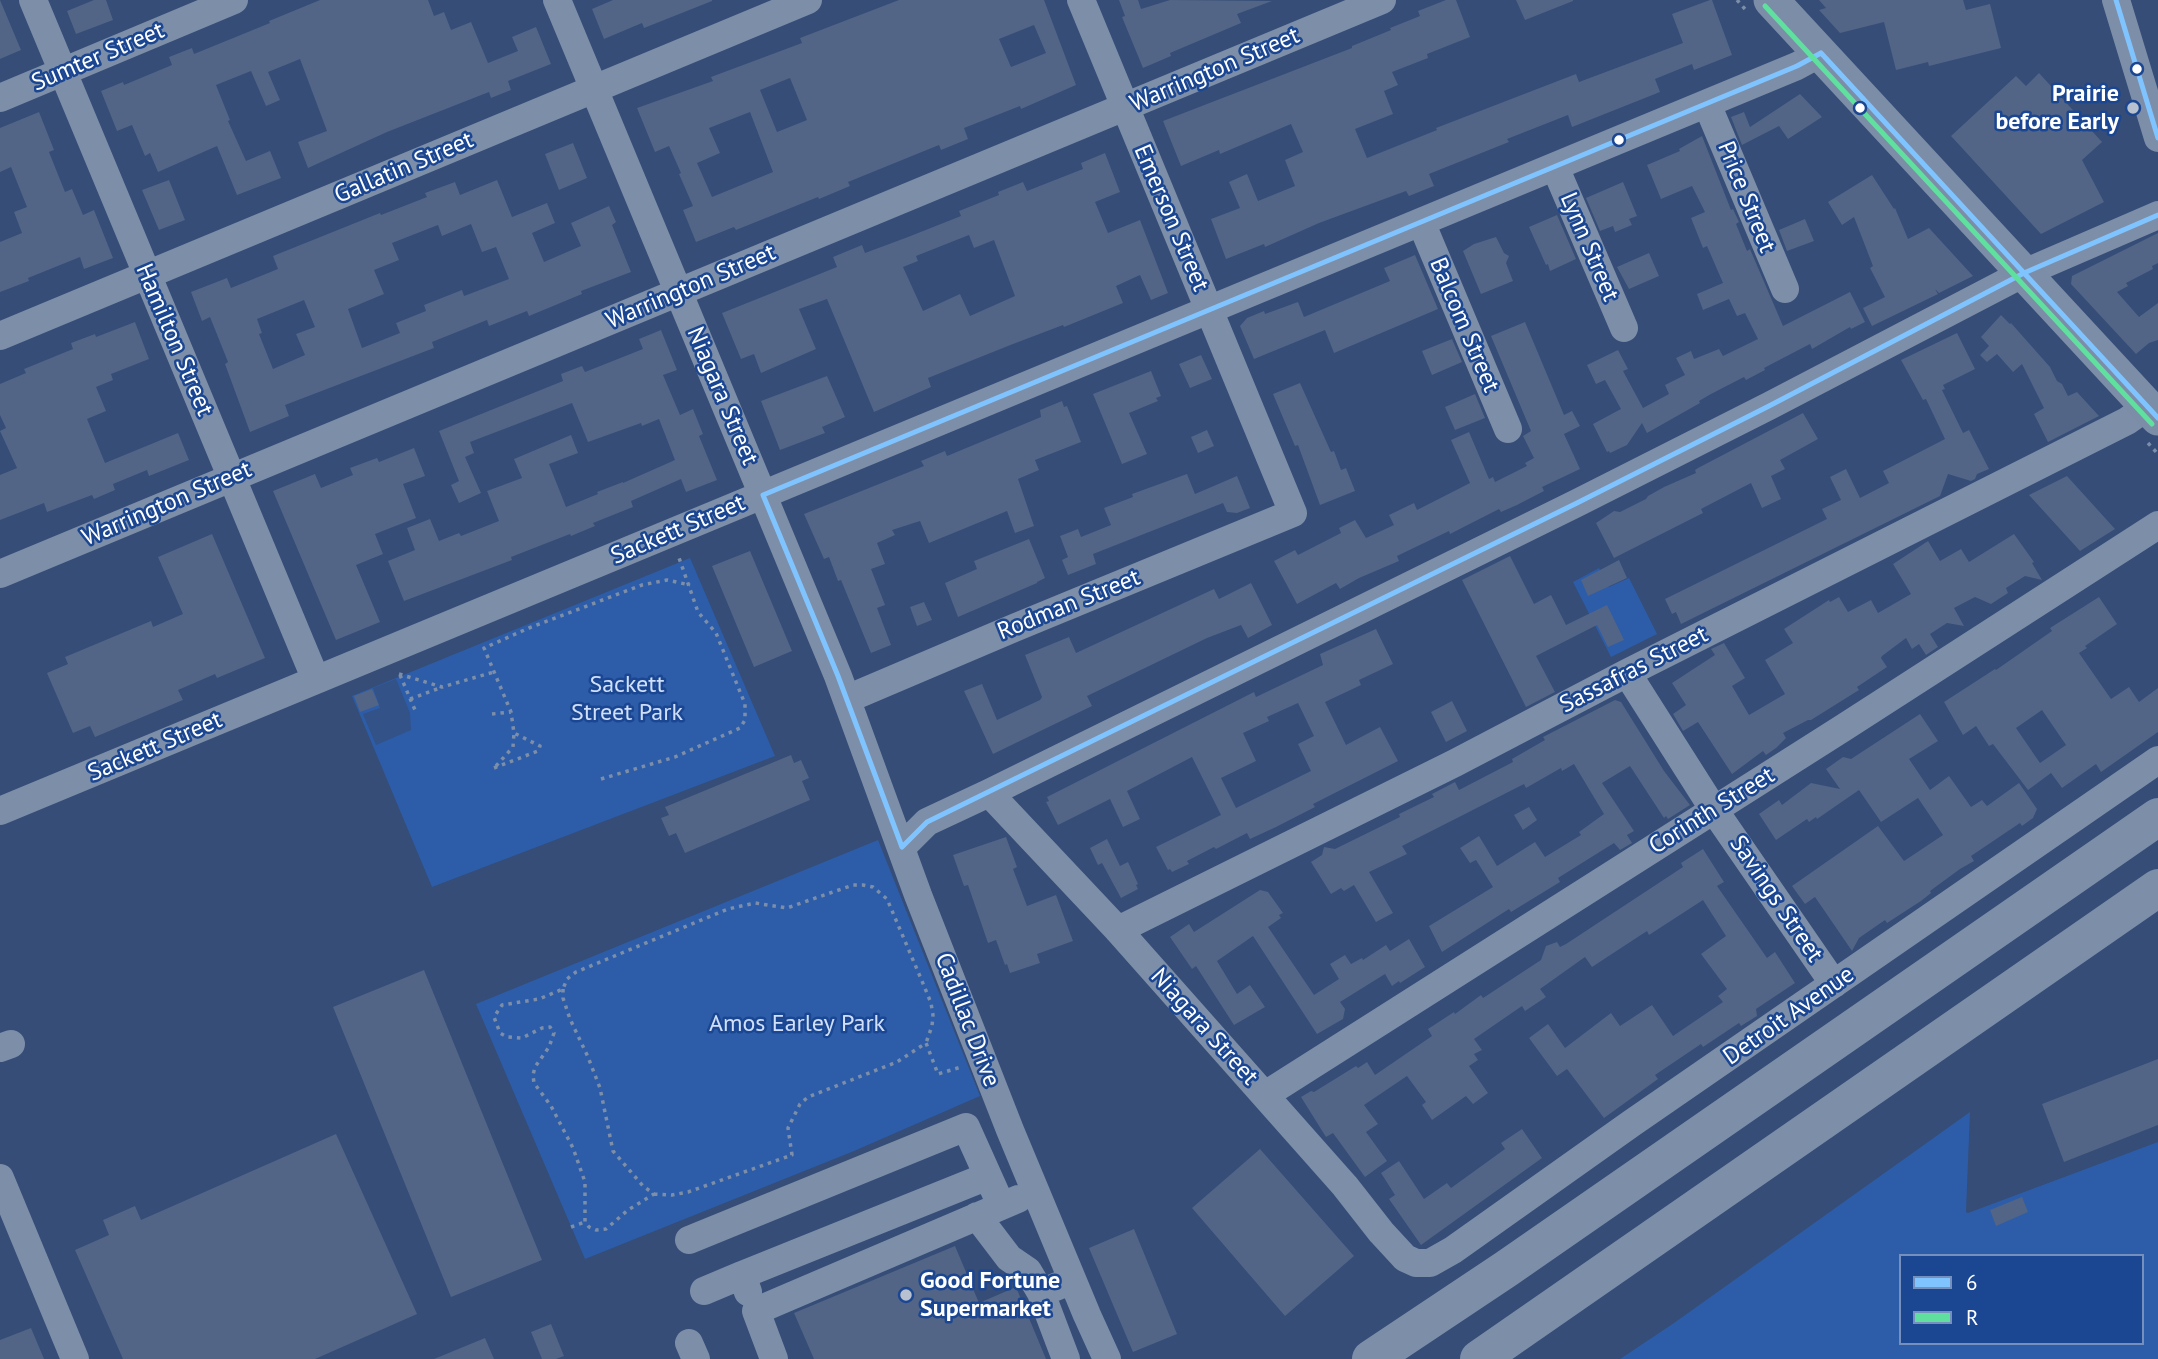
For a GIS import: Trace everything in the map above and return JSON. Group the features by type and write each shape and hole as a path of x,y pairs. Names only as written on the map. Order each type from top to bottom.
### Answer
{"highway":[{"path":"1371,1359 1487,1282 2158,817"},
{"path":"1479,1359 2158,888"}],"main road":[{"path":"1771,0 2153,412"}],"street":[{"name":"Hamilton Street","path":"33,0 316,680"},
{"name":"Sumter Street","path":"0,97 234,0"},
{"name":"Niagara Street","path":"557,0 842,687"},
{"name":"Gallatin Street","path":"0,336 808,0"},
{"name":"Emerson Street","path":"1081,0 1293,513"},
{"name":"Warrington Street","path":"0,574 1382,0"},
{"path":"2116,0 2158,138"},
{"name":"Sackett Street","path":"0,811 316,680 394,662 669,534 1707,104 1821,54"},
{"name":"Price Street","path":"1707,104 1785,289"},
{"name":"Lynn Street","path":"1555,167 1624,328"},
{"path":"902,847 927,821 1577,503 2024,273 2158,215"},
{"name":"Balcom Street","path":"1421,222 1507,429"},
{"name":"Sassafras Street","path":"1118,930 2127,421 2153,412"},
{"name":"Rodman Street","path":"842,687 1014,628 1293,513"},
{"name":"Corinth Street","path":"1265,1096 2158,525"},
{"name":"Savings Street","path":"1627,673 1714,810 1834,984"},
{"name":"Cadillac Drive","path":"842,687 923,907 1035,1192 1107,1359"},
{"name":"Detroit Avenue","path":"1416,1263 1430,1263 1453,1250 2158,760"},
{"name":"Niagara Street","path":"989,793 1118,930 1345,1186 1381,1232 1405,1258 1416,1263"},
{"path":"689,1240 966,1126 988,1176 989,1210 1009,1258 1028,1271 1041,1293 1066,1359"},
{"path":"705,1291 988,1176"},
{"path":"0,1178 75,1359"},
{"path":"755,1311 1035,1192"},
{"path":"742,1275 774,1359"},
{"path":"1041,1293 1072,1280"}],"path":[{"path":"601,779 675,757 740,728 746,720 745,704 716,634 698,612 669,534"},
{"path":"514,733 540,746 538,751 494,768 513,747 514,733 510,712 484,648 642,585 667,580 690,585"},
{"path":"394,662 442,687"},
{"path":"394,662 415,710"},
{"path":"410,699 494,671"},
{"path":"492,714 510,712"},
{"path":"853,885 863,885 873,887 887,899 926,992 933,1015 926,1043 897,1062 808,1097 800,1104 788,1128 792,1155 688,1192 654,1194 643,1186 613,1151 600,1088 570,1019 563,989 567,979 576,972 728,909 755,903 788,908 853,885"},
{"path":"563,989 539,999 502,1005 494,1017 500,1033 507,1037 522,1038 550,1027 554,1033 549,1047 535,1067 534,1083 551,1106 573,1148 585,1182 585,1222 589,1227 596,1230 606,1229 628,1210 654,1194"},
{"path":"926,1043 938,1074 968,1065"},
{"path":"571,1227 585,1222"}],"green space":[{"name":"Sackett Street Park","path":"690,558 775,756 432,887 352,696"},
{"path":"1599,568 1609,587 1629,578 1657,634 1611,657 1573,582"},
{"name":"Amos Earley Park","path":"878,840 980,1096 854,1151 585,1259 476,1004"},
{"path":"1970,1112 1968,1213 2158,1142 2158,1359 1620,1359"}],"shaded area":[{"path":"396,679 410,713 411,730 376,745 363,714 380,708 373,688"}],"building":[{"path":"0,0 21,50 0,59"},
{"path":"94,0 106,0 113,20 76,34 67,11"},
{"path":"320,0 428,0 434,16 444,12 451,30 471,22 488,63 518,51 512,37 536,27 551,64 508,81 511,90 491,98 489,92 387,132 308,168 298,142 327,131 300,59 268,72 280,100 266,106 251,71 216,85 246,161 270,151 281,178 237,195 217,146 158,172 150,153 145,156 132,125 117,131 101,91 123,82 124,85 172,65 169,57 192,48 194,54"},
{"path":"613,0 712,1 644,28 642,23 604,39 592,9"},
{"path":"899,0 1044,0 1076,85 1021,109 1020,106 964,128 968,139 941,150 939,145 848,182 850,186 819,199 818,197 736,230 734,227 696,242 683,210 693,206 679,174 681,173 669,146 655,152 637,108 713,81 711,77 802,43 800,38","holes":["1034,25 1046,53 1011,67 999,39","790,78 807,120 777,132 760,90","750,112 773,172 712,197 697,163 720,153 709,128"]},
{"path":"1119,0 1138,0 1141,9 1170,0 1272,1 1237,14 1241,23 1170,53 1171,56 1143,68 1122,17 1125,16"},
{"path":"1446,0 1456,0 1470,37 1392,72 1398,85 1384,91 1393,114 1355,129 1367,158 1437,130 1436,128 1576,74 1579,82 1683,43 1672,14 1710,0 1732,55 1694,70 1692,64 1655,79 1660,92 1572,127 1568,115 1507,139 1509,142 1429,174 1434,186 1409,196 1406,191 1319,223 1265,247 1264,244 1226,259 1211,219 1240,208 1229,182 1247,174 1258,201 1295,186 1285,160 1303,152 1291,124 1220,154 1219,150 1181,166 1163,121 1352,48 1420,16 1418,11"},
{"path":"1516,0 1573,0 1573,1 1525,20"},
{"path":"1819,0 1963,0 1966,10 1990,4 2001,48 1929,66 1928,62 1896,70 1884,22 1840,33 1819,10 1826,8"},
{"path":"2039,73 2102,142 2082,160 2104,202 2041,234 1951,136 2016,76 2026,86"},
{"path":"1800,94 1822,117 1788,139 1779,126 1742,145 1731,117 1744,112 1750,127"},
{"path":"39,112 54,150 49,152 65,192 72,189 83,215 94,210 113,258 84,269 80,257 0,292 0,242 22,233 14,212 27,207 11,167 0,172 0,128"},
{"path":"1702,136 1731,210 1733,209 1739,222 1736,224 1747,251 1750,249 1783,326 1850,292 1865,322 1851,329 1850,327 1812,349 1810,344 1746,380 1744,377 1647,433 1642,423 1627,445 1610,453 1593,424 1621,409 1605,380 1596,384 1587,365 1618,350 1628,369 1623,371 1643,408 1669,394 1665,385 1685,375 1676,358 1691,351 1694,359 1719,349 1723,356 1758,339 1745,313 1737,316 1729,299 1703,310 1697,294 1723,283 1707,246 1703,248 1691,218 1705,212 1692,186 1661,199 1647,165 1680,151 1679,149"},
{"path":"573,143 587,178 559,190 545,154"},
{"path":"1105,153 1120,192 1095,202 1108,233 1140,220 1168,293 1151,300 1140,275 1116,286 1123,303 928,378 931,387 874,412 827,299 799,309 816,349 761,373 754,354 741,359 722,313 837,267 833,257 862,245 865,253 908,237 961,216 959,211 1023,182 1027,191 1083,169 1081,163","holes":["969,235 974,248 994,240 1015,296 970,316 960,294 923,311 903,267 918,261 916,256"]},
{"path":"1872,175 1895,208 1908,239 1929,228 1973,276 1939,293 1935,289 1938,294 1872,326 1863,308 1885,297 1870,268 1873,266 1854,217 1842,225 1828,202"},
{"path":"169,180 185,220 159,230 142,190"},
{"path":"497,180 512,217 547,203 555,223 532,233 544,262 581,246 571,223 609,206 616,222 612,225 631,272 581,291 582,294 529,316 527,311 489,326 487,320 432,342 434,348 285,405 289,416 250,432 225,364 228,362 210,317 202,321 191,292 227,278 231,288 278,269 273,256 427,197 425,193 455,182 460,195","holes":["471,224 482,252 496,247 509,279 464,296 462,290 424,305 426,311 396,323 400,333 362,348 348,309 384,294 374,270 399,260 392,243 438,225 442,236","304,300 315,327 296,334 305,355 273,369 259,334 262,333 257,319"]},
{"path":"1623,182 1637,216 1629,219 1632,225 1615,232 1613,226 1600,231 1586,198"},
{"path":"1557,215 1576,259 1550,271 1529,227"},
{"path":"1805,219 1814,241 1787,251 1779,230"},
{"path":"2158,233 2158,263 2152,266 2153,269 2126,283 2128,286 2117,292 2139,317 2158,303 2158,340 2149,343 2136,354 2071,284 2072,276"},
{"path":"1496,237 1504,253 1509,256 1506,263 1513,281 1481,294 1463,251 1474,244"},
{"path":"1649,253 1659,276 1629,289 1617,267"},
{"path":"1415,255 1438,309 1334,353 1325,330 1254,359 1240,326 1247,318 1298,302 1304,317 1390,281 1384,268"},
{"path":"2001,315 2050,367 2068,396 2077,392 2099,416 2048,442 2034,414 2044,408 2022,364 2013,372 1997,354 1987,362 1980,355 1989,346 1981,337"},
{"path":"135,322 149,359 111,374 113,380 96,387 106,411 87,419 105,463 178,433 189,460 149,476 147,470 113,484 115,490 94,499 92,495 47,512 44,503 0,520 0,475 17,468 0,431 6,428 0,415 0,384 26,373 24,369 73,349 71,343"},
{"path":"1525,322 1564,415 1572,411 1580,426 1564,434 1580,469 1542,487 1544,491 1517,505 1501,512 1499,509 1450,534 1449,531 1397,556 1399,561 1340,589 1336,583 1297,604 1274,561 1295,550 1298,555 1341,533 1339,528 1355,520 1366,538 1394,525 1389,515 1414,503 1417,510 1470,483 1451,440 1469,432 1489,479 1493,477 1495,482 1527,466 1525,463 1534,458 1523,436 1531,431 1491,336"},
{"path":"661,330 677,370 663,375 680,415 693,409 703,434 699,436 717,480 686,492 681,479 631,501 633,507 593,523 595,526 404,601 388,561 415,550 407,528 430,519 439,541 459,533 461,536 499,521 487,491 522,478 514,459 571,435 578,453 549,464 566,507 675,460 659,419 588,442 572,403 470,442 474,453 465,457 481,493 459,503 451,485 459,481 439,431 563,381 561,374 582,366 585,372 643,349 639,339"},
{"path":"1957,333 1975,369 1943,385 1945,389 1942,390 1963,433 1969,430 1989,469 1977,474 1971,481 1948,474 1940,496 1681,624 1676,612 1672,614 1665,599 1827,519 1822,509 1841,500 1830,477 1846,469 1860,498 1889,483 1883,471 1945,439 1926,399 1923,400 1901,360"},
{"path":"1452,339 1462,362 1432,375 1422,351"},
{"path":"1201,355 1212,379 1190,388 1179,364"},
{"path":"1151,371 1161,396 1156,398 1158,401 1129,413 1147,454 1122,464 1093,394"},
{"path":"827,376 845,417 822,427 825,433 780,450 761,401"},
{"path":"1300,383 1331,452 1334,451 1341,470 1346,468 1355,491 1320,505 1298,445 1295,446 1273,394"},
{"path":"1475,394 1485,418 1455,430 1445,407"},
{"path":"1062,401 1064,407 1067,406 1081,442 1035,460 1039,470 1018,479 1034,526 1015,533 1007,511 929,543 920,521 892,530 895,535 877,543 885,564 871,569 885,605 877,608 891,645 871,653 841,580 838,581 829,557 824,559 804,514 924,466 921,461 945,451 947,456 1041,417 1040,410"},
{"path":"1803,413 1818,439 1780,460 1785,469 1771,476 1781,499 1762,508 1751,483 1701,509 1703,513 1614,558 1596,523 1614,511 1620,512 1664,487 1696,473 1698,468"},
{"path":"1207,430 1214,446 1198,453 1191,437"},
{"path":"414,448 425,476 403,484 416,518 375,534 383,554 356,565 380,622 336,640 273,491 315,474 321,488 353,475 350,468 377,458 379,462"},
{"path":"1187,474 1195,494 1237,476 1250,508 1237,513 1227,512 1223,503 1093,554 1096,564 1068,575 1062,560 1068,557 1060,536 1078,529 1081,537 1111,525 1104,508 1133,497 1132,494"},
{"path":"2067,476 2115,529 2080,551 2029,495"},
{"path":"212,534 265,658 217,678 215,674 178,690 183,700 95,737 90,726 73,733 47,673 68,664 65,657 151,621 153,627 183,614 158,557"},
{"path":"2014,534 2034,562 2032,563 2042,580 2025,576 2006,588 2008,593 1991,604 1975,597 1954,608 1964,626 1947,623 1930,634 1938,647 1926,655 1919,644 1912,649 1906,638 1882,656 1887,667 1857,687 1859,690 1811,720 1783,733 1786,738 1776,748 1766,755 1763,751 1732,774 1698,722 1683,731 1673,714 1686,705 1672,683 1715,655 1711,649 1724,643 1745,678 1732,686 1749,715 1785,694 1765,660 1793,643 1784,629 1829,600 1830,602 1839,597 1848,612 1871,600 1878,613 1911,594 1893,564 1928,541 1940,561 1961,549 1969,562"},
{"path":"1029,539 1045,578 958,617 945,583 977,569 974,561"},
{"path":"750,551 792,651 754,667 712,566"},
{"path":"1510,556 1534,604 1551,595 1566,625 1607,605 1624,640 1608,647 1597,625 1536,656 1555,692 1526,707 1462,580"},
{"path":"1619,560 1627,578 1588,596 1581,580"},
{"path":"1251,583 1272,625 1248,638 1241,625 1207,638 1087,696 1092,706 993,754 964,691 982,684 997,720 1042,697 1025,655 1069,637 1076,653 1214,589 1219,599"},
{"path":"2099,597 2117,624 2079,653 2111,699 2129,687 2139,702 2158,688 2158,732 2101,772 2096,764 2062,788 2051,773 2028,790 1993,744 1989,746 1976,726 1963,735 1944,702 2052,631 2050,628","holes":["2042,710 2066,745 2040,763 2016,728"]},
{"path":"924,602 932,620 917,626 910,607"},
{"path":"1376,629 1393,664 1359,680 1361,685 1325,702 1346,745 1380,727 1398,761 1313,804 1315,807 1276,827 1250,839 1247,833 1216,849 1214,847 1172,872 1168,870 1156,847 1221,815 1192,757 1127,791 1140,819 1123,827 1110,799 1058,825 1046,802 1049,801 1047,797 1254,692 1256,697 1323,665 1320,654","holes":["1298,703 1314,736 1298,744 1311,771 1236,808 1221,778 1256,761 1243,733 1269,721 1267,717"]},
{"path":"372,689 379,705 360,712 354,696"},
{"path":"1615,700 1621,702 1664,771 1690,805 1668,819 1666,816 1664,818 1630,766 1602,783 1634,831 1627,835 1632,843 1620,850 1614,843 1558,878 1560,882 1511,912 1509,909 1442,952 1429,926 1493,887 1476,860 1470,863 1460,848 1479,836 1497,866 1535,842 1545,857 1581,835 1579,832 1604,814 1574,764 1562,771 1561,768 1526,788 1524,784 1402,846 1407,854 1369,872 1393,913 1376,922 1354,885 1331,894 1311,862 1322,855 1324,847 1335,849 1400,817 1399,814 1434,797 1432,794 1455,782 1459,790 1513,762 1512,759 1545,740 1543,737"},
{"path":"1452,701 1467,731 1446,742 1431,712"},
{"path":"1920,714 1938,741 1909,759 1930,790 1949,776 1971,807 1982,800 1987,806 2019,783 2037,809 2033,818 2022,826 2020,823 1971,856 1974,861 1930,891 1921,901 1887,923 1885,920 1859,938 1852,951 1815,897 1805,904 1792,886 1878,826 1904,861 1943,835 1918,798 1881,822 1859,790 1817,819 1816,817 1809,822 1807,819 1776,840 1759,814 1779,800 1782,805 1811,783 1840,789 1826,769 1843,757 1851,759"},
{"path":"791,755 794,763 801,760 809,778 802,781 810,800 685,853 676,833 669,836 661,818 669,815 665,807"},
{"path":"1529,807 1537,820 1523,830 1514,815"},
{"path":"1006,837 1017,867 1013,869 1027,906 1056,895 1073,941 1037,954 1040,963 1010,973 996,940 988,943 968,885 964,886 953,855"},
{"path":"1107,839 1120,866 1128,862 1138,884 1138,889 1121,898 1102,863 1098,865 1090,848"},
{"path":"1703,849 1724,882 1717,886 1767,958 1775,952 1795,983 1756,1009 1757,1016 1741,1026 1739,1023 1703,1047 1701,1044 1655,1075 1658,1079 1604,1118 1567,1069 1557,1076 1529,1038 1548,1024 1565,1048 1611,1013 1620,1026 1652,1005 1673,1036 1723,1002 1718,996 1727,989 1701,954 1726,936 1703,900 1649,935 1647,931 1592,967 1585,957 1540,989 1546,997 1525,1011 1522,1006 1474,1039 1482,1050 1474,1054 1478,1060 1469,1066 1488,1093 1473,1104 1466,1096 1432,1120 1422,1105 1426,1102 1407,1076 1364,1105 1378,1124 1366,1132 1387,1161 1365,1177 1333,1133 1326,1137 1301,1097 1367,1062 1375,1075 1432,1036 1428,1029 1481,995 1483,998 1541,960 1546,946 1557,942 1560,947 1566,944 1683,867 1681,863"},
{"path":"1260,890 1268,892 1283,913 1279,915 1281,918 1268,927 1314,995 1339,979 1330,964 1345,955 1351,964 1362,958 1363,960 1386,945 1390,951 1409,939 1425,967 1392,986 1385,974 1340,1002 1345,1009 1343,1019 1317,1034 1253,936 1217,961 1237,994 1250,985 1265,1007 1234,1025 1196,966 1192,969 1170,937 1189,924 1194,932"},
{"path":"424,970 542,1260 451,1297 333,1007"},
{"path":"2158,1059 2158,1125 2064,1162 2042,1104"},
{"path":"1522,1129 1542,1158 1421,1245 1389,1199 1395,1195 1381,1173 1399,1161 1424,1199 1447,1183 1451,1188 1505,1149 1501,1143"},
{"path":"336,1134 417,1314 315,1359 123,1359 75,1250 109,1235 103,1220 135,1206 141,1220"},
{"path":"1260,1149 1354,1256 1285,1316 1192,1208"},
{"path":"2022,1197 2028,1212 1996,1226 1990,1210"},
{"path":"1134,1229 1177,1334 1133,1352 1089,1248"},
{"name":"Good Fortune Supermarket","path":"955,1246 979,1303 1016,1287 1046,1359 814,1359 794,1313"},
{"path":"551,1324 564,1356 542,1359 531,1332"},
{"path":"31,1328 44,1359 0,1359 0,1340"},
{"path":"485,1338 494,1359 434,1359"}],"transit line":[{"name":"6","path":"2116,0 2158,138"},
{"name":"R","path":"1765,6 2152,424"},
{"name":"6","path":"1821,53 2024,273 1577,503 927,822 902,847 838,676 763,495 1797,66 1821,53"},
{"name":"6","path":"2024,273 2158,215"},
{"name":"6","path":"2024,273 2158,418"}],"place":[{"name":"Prairie before Early","path":"2133,108"},
{"name":"Good Fortune Supermarket","path":"906,1295"}]}
